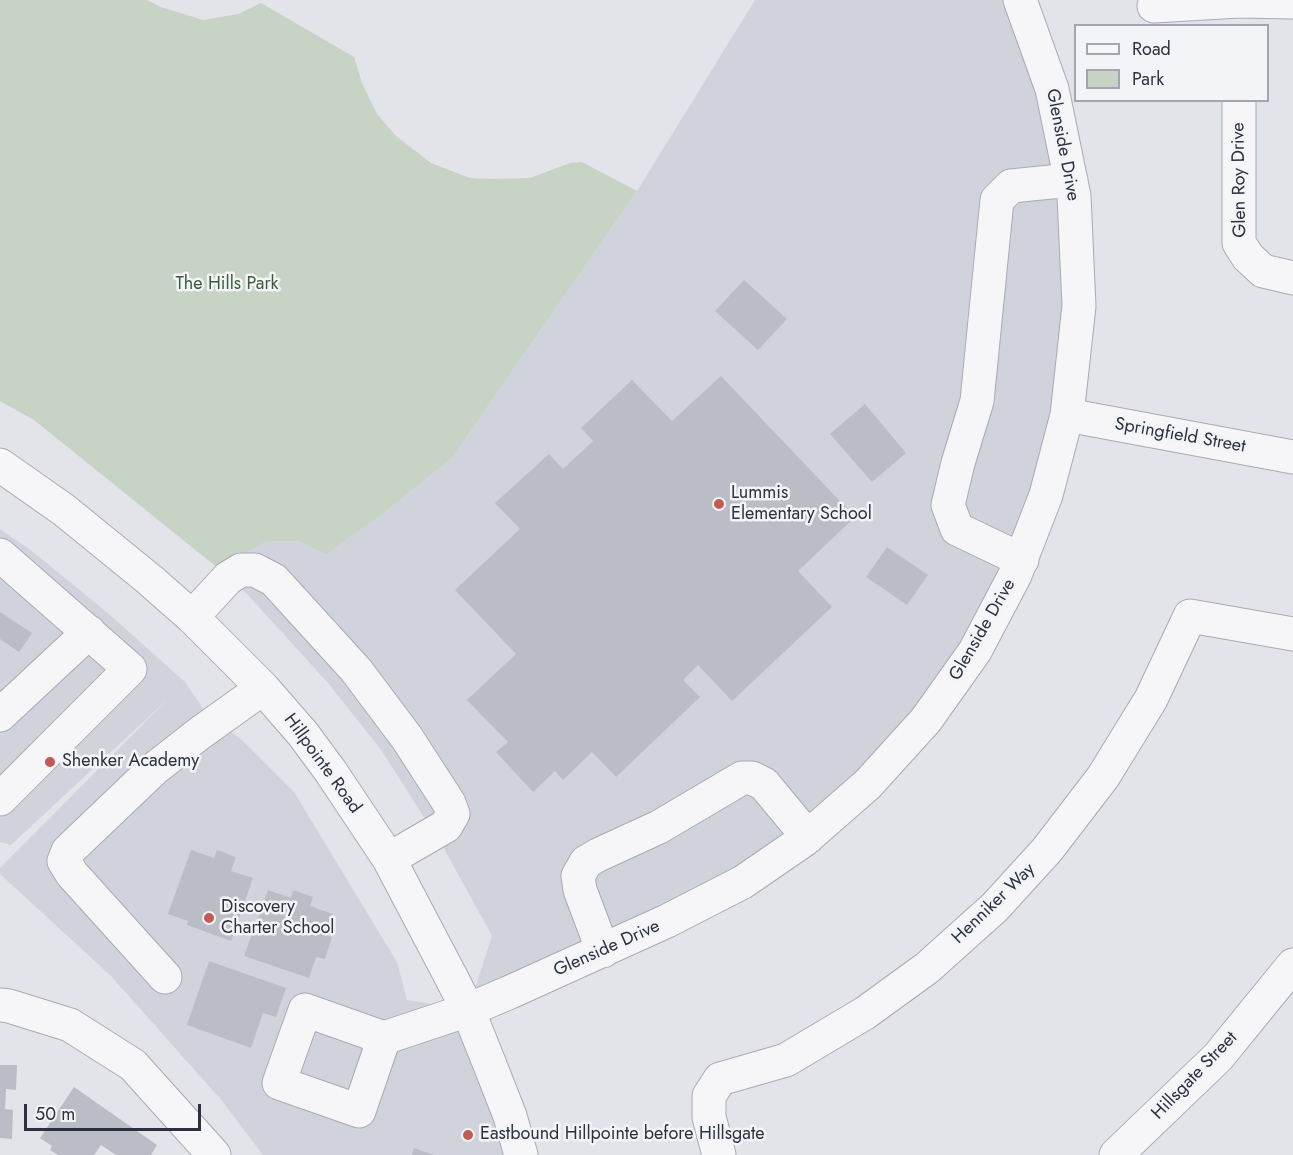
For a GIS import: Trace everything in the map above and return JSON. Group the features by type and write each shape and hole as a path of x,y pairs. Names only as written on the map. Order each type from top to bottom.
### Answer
{"street":[{"name":"Glenside Drive","path":"384,1038 468,1010 668,921 743,882 808,837 868,784 926,720 975,651 1022,560 1046,495 1067,415 1079,306 1074,196 1071,180 1052,88 1020,0"},
{"path":"1239,1 1239,24"},
{"path":"1154,6 1239,1 1293,2"},
{"name":"Glen Roy Drive","path":"1239,102 1239,243 1248,257 1263,271 1293,278"},
{"path":"1022,560 957,529 948,505 977,401 998,200 1011,186 1071,180"},
{"name":"Springfield Street","path":"1067,415 1293,457"},
{"name":"Hillpointe Road","path":"0,465 110,545 192,616 263,688 303,734 389,859 468,1010 510,1116 521,1155"},
{"path":"0,555 130,669 0,799"},
{"path":"192,616 228,578 241,570 255,570 274,580 356,670 407,738 449,803 453,814 446,826 389,859"},
{"name":"Henniker Way","path":"719,1155 709,1117 709,1096 720,1079 786,1060 865,1013 927,968 995,907 1047,850 1103,777 1151,699 1190,616 1293,634"},
{"path":"0,715 89,632"},
{"path":"165,977 72,874 63,861 68,851 154,769 263,688"},
{"path":"603,951 580,890 578,876 586,862 598,855 659,827 742,778 752,778 764,784 808,837"},
{"name":"Hillsgate Street","path":"1116,1155 1218,1057 1293,965"},
{"path":"0,1005 70,1025 134,1065 214,1155"}],"shaded area":[{"name":"Lummis Elementary School","path":"755,0 1020,0 1074,196 1067,415 975,651 804,840 468,1010 492,936 442,845 381,750 328,683 247,594 219,569 265,542 298,541 326,553 384,513 452,458 637,191"},
{"name":"Discovery Charter School","path":"0,529 32,551 109,614 185,682 204,710 242,740 294,792 397,962 407,1000 468,1010 521,1155 263,1155 223,1102 111,976 0,874 0,868 168,699 11,845 0,842"}],"green space":[{"name":"The Hills Park","path":"0,0 147,0 161,7 203,20 238,14 261,3 354,57 362,83 377,114 396,136 431,163 470,178 492,179 530,178 570,163 582,162 637,191 452,458 384,513 326,554 298,541 265,542 219,569 34,420 0,401"}],"building":[{"path":"744,280 787,319 758,350 715,311"},
{"path":"721,376 855,517 798,571 832,607 732,701 698,665 683,680 700,697 616,777 592,752 563,780 555,771 533,792 496,752 508,742 467,700 516,654 455,590 520,529 495,503 549,454 563,469 593,441 581,428 632,380 672,421"},
{"path":"865,404 906,453 872,482 830,434"},
{"path":"887,547 928,575 907,605 866,577"},
{"path":"0,612 32,633 19,652 0,639"},
{"path":"191,850 214,858 217,850 236,857 231,871 253,878 231,941 187,925 188,921 168,914"},
{"path":"268,890 291,898 293,890 313,897 310,906 333,914 326,935 332,937 325,959 316,957 309,978 244,956"},
{"path":"209,961 286,988 276,1017 263,1013 251,1048 187,1025"},
{"path":"0,1065 17,1065 16,1090 6,1089 5,1109 13,1110 12,1139 0,1138"},
{"path":"74,1087 157,1145 151,1155 116,1155 101,1145 94,1155 58,1155 50,1150 52,1146 40,1138"},
{"path":"414,1148 434,1155 412,1155"}],"place":[{"name":"Lummis Elementary School","path":"719,504"},
{"name":"Shenker Academy","path":"50,762"},
{"name":"Discovery Charter School","path":"209,918"},
{"name":"Eastbound Hillpointe before Hillsgate","path":"468,1135"}]}
